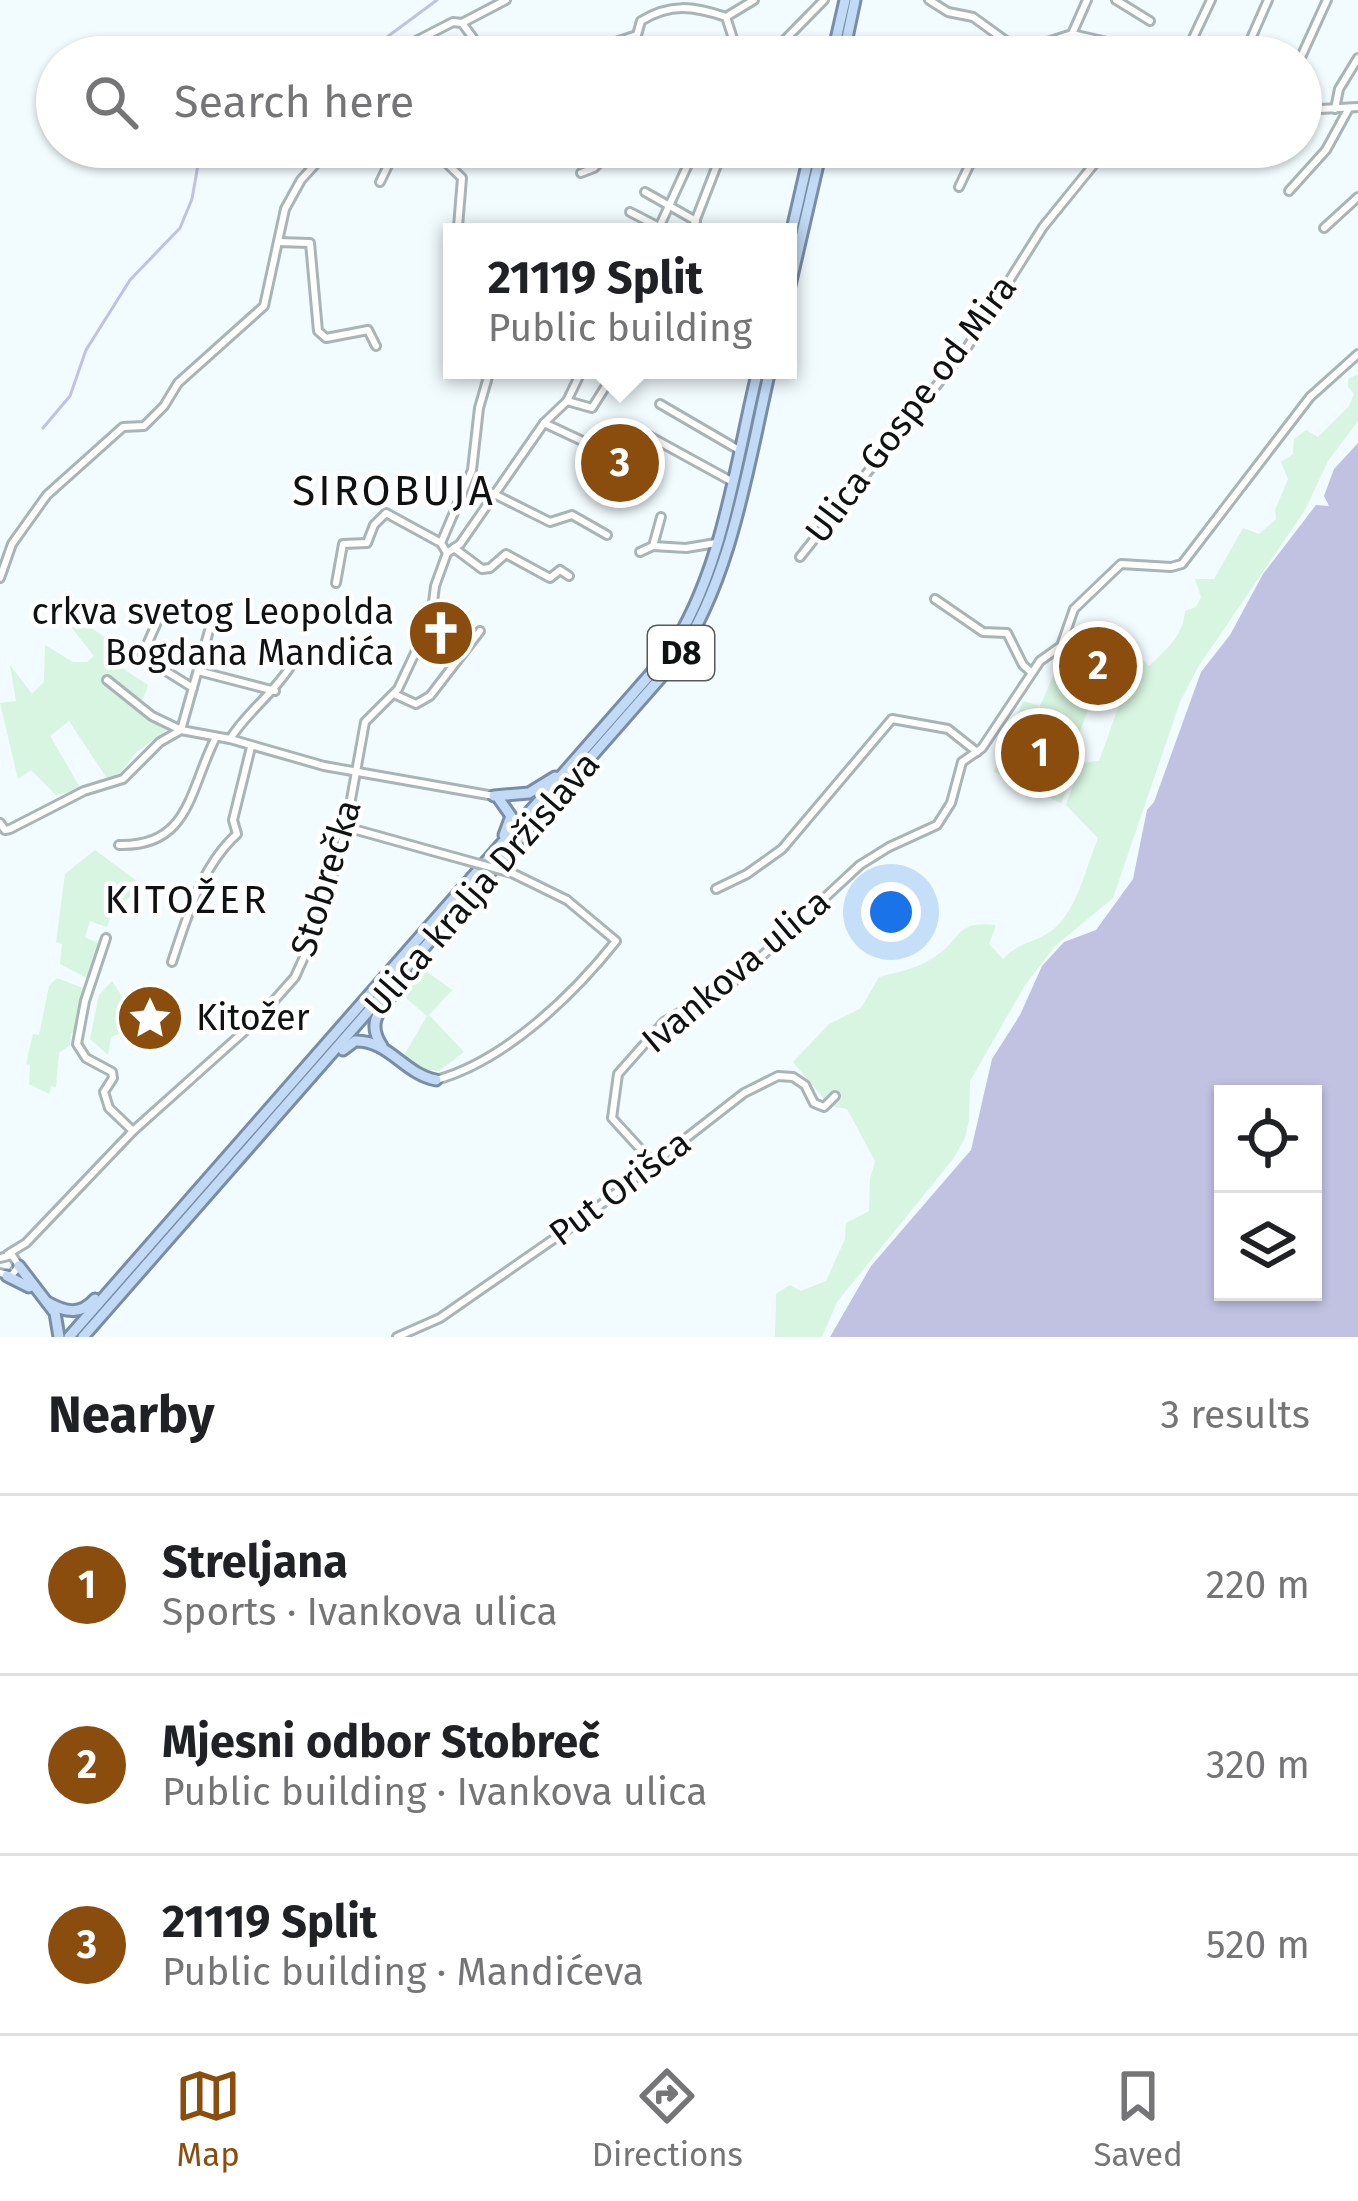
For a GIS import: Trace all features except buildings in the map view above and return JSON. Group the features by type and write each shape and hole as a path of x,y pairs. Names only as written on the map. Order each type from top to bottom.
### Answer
{"highway":[{"path":"836,36 844,0"},
{"path":"848,36 856,0"},
{"path":"794,223 806,168"},
{"path":"797,255 817,168"},
{"name":"Ulica kralja Držislava","path":"118,1281 653,674 682,634 716,543 756,379"},
{"name":"Ulica kralja Držislava","path":"83,1337 641,704 688,643 722,565 768,379"},
{"path":"494,796 530,793 572,766"},
{"path":"491,857 511,823 509,808 494,796"},
{"path":"402,975 375,1018 374,1030 382,1046 419,1075 436,1080"},
{"path":"329,1058 355,1041 382,1046"},
{"path":"19,1264 58,1319 59,1337"},
{"path":"3,1276 35,1291"},
{"path":"47,1302 65,1311 80,1311 118,1281"},
{"name":"D8","path":"69,1337 118,1281"}],"street":[{"path":"426,36 506,0"},
{"path":"634,36 639,23 661,8 694,7 725,17 754,0"},
{"path":"791,36 824,0"},
{"path":"929,0 966,14 996,36"},
{"path":"1072,34 1087,0"},
{"path":"1115,0 1150,21"},
{"path":"1194,36 1211,0"},
{"path":"1252,36 1268,0"},
{"path":"1311,36 1327,0"},
{"path":"725,17 732,36"},
{"path":"462,23 472,36"},
{"path":"1066,36 1081,36"},
{"path":"1335,110 1340,89 1358,58"},
{"path":"1322,110 1353,108"},
{"path":"1322,154 1353,108"},
{"path":"0,578 12,544 46,495 123,427 144,426 178,383 265,306 285,209 312,168"},
{"path":"380,182 387,168"},
{"path":"452,168 462,178 458,223"},
{"path":"581,173 594,168"},
{"path":"661,223 686,168"},
{"path":"645,192 696,221 716,168"},
{"path":"958,187 968,168"},
{"name":"Ulica Gospe od Mira","path":"800,556 968,346 1043,227 1091,168"},
{"path":"1289,190 1309,168"},
{"path":"1324,228 1358,197"},
{"path":"630,212 647,223"},
{"path":"278,242 310,243 319,310 317,331 326,338 368,330 376,346"},
{"name":"Ivankova ulica","path":"655,1165 612,1118 618,1074 664,1022 736,979 860,865 937,825 952,803 962,762 977,752 1031,672 1061,646 1074,609 1110,570 1133,562 1171,567 1182,563 1310,397 1358,354"},
{"path":"441,543 472,470 487,379"},
{"path":"577,379 566,401 592,408 610,379"},
{"name":"Stobrečka","path":"3,1255 26,1243 133,1131 256,1021 296,977 321,920 346,827 365,722 394,694 430,619 435,586 450,551 566,401"},
{"path":"660,404 739,450"},
{"path":"544,424 625,460 640,438 650,436 731,481"},
{"path":"492,493 550,522 572,515 608,535"},
{"path":"336,583 343,544 367,543 374,525 386,513 482,569 506,554 550,578 560,570 569,576"},
{"path":"653,546 661,517"},
{"path":"640,552 653,546 716,543"},
{"path":"935,599 983,632 1007,633 1031,672"},
{"path":"161,613 142,656 193,688"},
{"path":"0,823 10,829 84,791 113,784 181,730 210,628"},
{"path":"394,694 416,704 430,696 480,631"},
{"path":"230,740 275,691 290,667"},
{"path":"198,671 275,691"},
{"path":"107,680 152,716 181,730 324,766 494,796"},
{"name":"Ivankova ulica","path":"716,889 782,849 892,719 948,729 977,752"},
{"path":"119,845 163,839 176,825 216,737"},
{"path":"172,962 198,890 224,846 237,834 233,820 251,747"},
{"path":"346,827 512,873 567,900 616,941 557,1007 518,1037 436,1080"},
{"path":"106,938 85,1001 77,1044 86,1058 112,1072 106,1100 133,1131"},
{"name":"Put Orišca","path":"397,1337 440,1318 655,1165 744,1093 778,1076 793,1077 805,1085 814,1103 824,1107 835,1096"},
{"name":"Stobrečka","path":"19,1264 26,1243"},
{"path":"3,1255 19,1264 17,1272 3,1276"}],"green space":[{"path":"1358,374 1358,421 1328,461 1305,510 1198,667 1180,702 1113,898 1055,946 1025,985 970,1081 969,1120 953,1159 837,1302 822,1337 775,1337 776,1294 790,1285 801,1291 826,1281 845,1239 846,1223 869,1211 875,1161 847,1109 830,1106 793,1062 829,1024 861,1008 879,977 927,962 965,929 996,925 989,944 1003,959 1060,923 1074,901 1098,838 1066,805 1081,763 1099,761 1128,680 1115,657 1123,640 1149,666 1168,648 1185,611 1196,607 1201,597 1195,579 1214,579 1243,528 1259,534 1276,519 1288,479 1281,462 1293,454 1294,439 1306,430 1318,437 1349,406 1354,394 1348,379"},
{"path":"64,618 80,620 126,652 119,666 148,685 142,701 174,725 108,780 69,721 50,736 81,789 56,795 31,770 18,779 0,703 16,701 10,665 32,694 44,682 45,645 73,662 87,662 94,656"},
{"path":"1053,676 1094,693 1073,751 1083,755 1061,803 994,772 1023,701 1040,706"},
{"path":"95,850 142,885 111,915 107,927 90,921 85,937 100,944 89,979 60,964 62,944 56,942 65,874"},
{"path":"422,968 452,990 429,1015 464,1052 439,1071 421,1069 404,1055 427,1016 401,994"},
{"path":"57,978 85,993 77,1033 71,1033 70,1045 59,1053 56,1087 51,1086 49,1094 29,1084 30,1065 26,1064 33,1034 39,1035 49,986"},
{"path":"112,981 123,998 121,1021 127,1030 111,1037 108,1055 90,1039 99,995"},
{"path":"134,995 141,999 129,1024 121,1021"}],"water":[{"path":"1358,443 1358,1337 830,1337 871,1266 971,1150 992,1059 1020,1015 1042,966 1064,942 1096,930 1133,879 1147,810 1154,802 1201,672 1230,635 1263,574 1316,505 1329,506 1324,496 1334,469"}],"waterway":[{"path":"388,36 437,0"},
{"path":"43,428 70,396 86,350 130,280 180,228 197,168"}],"place":[{"name":"21119 Split","path":"620,463"},
{"name":"crkva svetog Leopolda Bogdana Mandića","path":"441,633"},
{"name":"Mjesni odbor Stobreč","path":"1098,666"},
{"name":"Streljana","path":"1040,753"},
{"name":"Kitožer","path":"150,1018"}],"district":[{"name":"SIROBUJA","path":"394,491"},
{"name":"KITOŽER","path":"187,900"}]}
